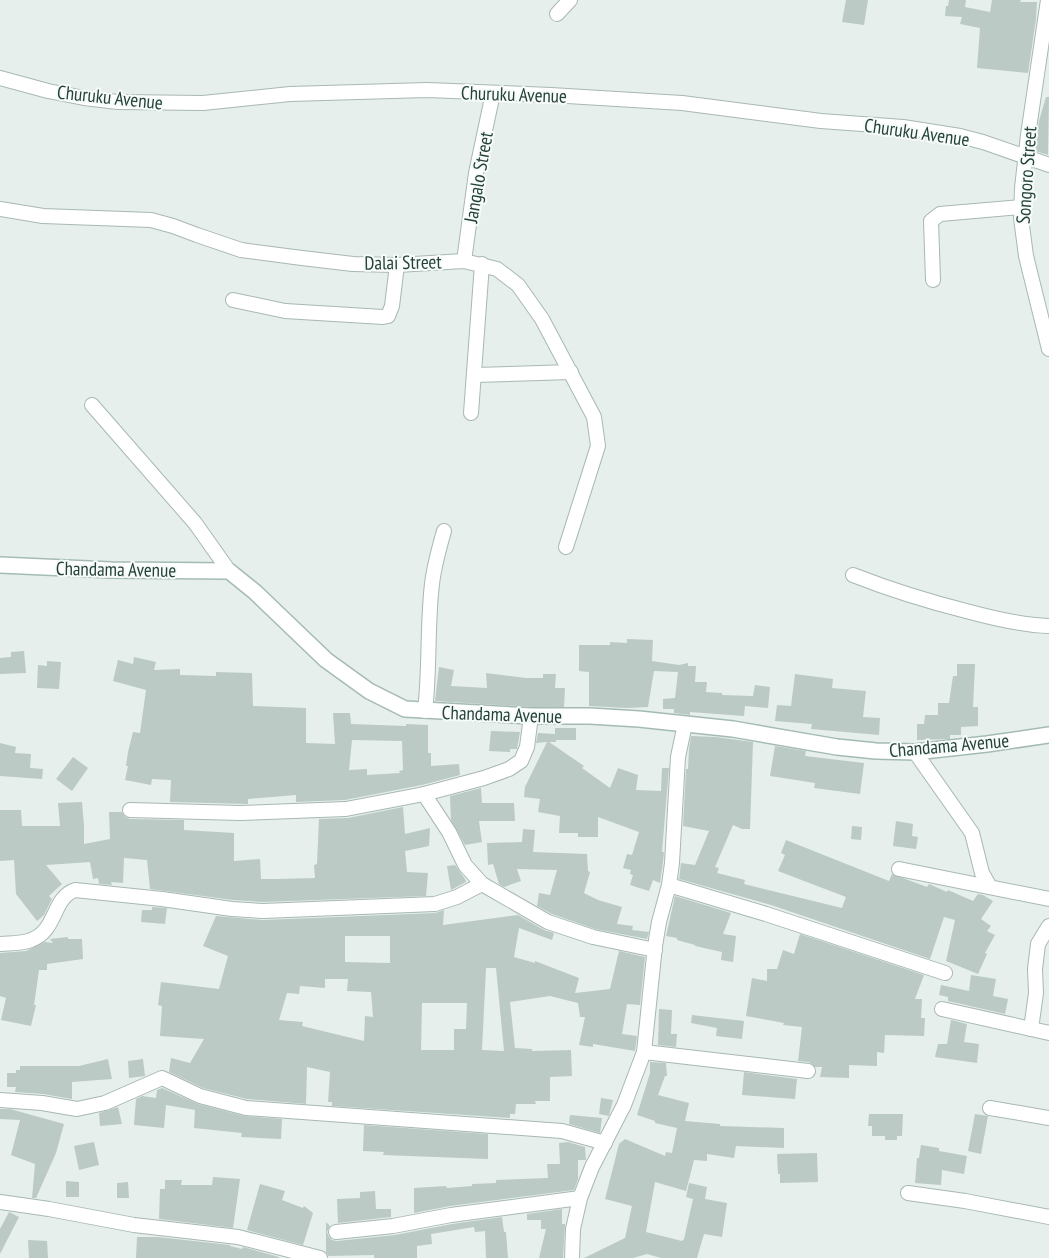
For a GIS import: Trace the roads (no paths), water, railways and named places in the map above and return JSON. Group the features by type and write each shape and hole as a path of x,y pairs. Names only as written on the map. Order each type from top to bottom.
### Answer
{"street":[{"path":"558,14 570,0"},
{"name":"Songoro Street","path":"1046,0 1033,92 1021,207 1026,256 1049,349"},
{"name":"Churuku Avenue","path":"0,78 48,91 118,102 203,103 290,94 386,90 550,95 682,103 821,121 903,127 960,136 983,142 1049,166"},
{"name":"Jangalo Street","path":"464,260 476,173 494,93"},
{"path":"933,280 931,221 935,217 940,214 1021,207"},
{"name":"Dalai Street","path":"0,209 43,216 151,220 241,250 353,264 397,264 464,260 498,269 518,285 542,319 594,417 598,446 566,547"},
{"path":"234,300 285,311 388,316 392,306 397,264"},
{"path":"471,413 482,264"},
{"path":"475,375 571,372"},
{"path":"92,405 195,522 230,571"},
{"path":"425,712 428,686 432,583 436,558 444,531"},
{"name":"Chandama Avenue","path":"0,565 111,570 230,571 255,592 326,660 368,690 405,709 425,712 640,719 733,729 837,747 876,751 915,752 987,744 1049,734"},
{"path":"853,575 885,588 950,607 1008,621 1049,626"},
{"path":"130,810 240,813 337,810 424,794 484,778 509,769 522,761 527,747 531,716"},
{"path":"572,1258 573,1229 580,1198 592,1167 624,1105 644,1052 659,922 669,885 674,837 678,757 685,724"},
{"path":"915,752 972,833 982,874 990,887"},
{"path":"424,794 449,832 466,865 482,884 548,922 593,937 655,950"},
{"path":"899,869 1049,899"},
{"path":"0,944 30,941 44,933 67,893 75,890 162,899 232,909 264,911 435,904 457,897 482,884"},
{"path":"669,885 766,914 945,973"},
{"path":"1031,1029 1036,993 1035,969 1038,944 1049,926"},
{"path":"942,1009 1049,1032"},
{"path":"644,1052 808,1071"},
{"path":"0,1100 34,1102 77,1109 105,1102 162,1078 200,1096 246,1108 562,1131 605,1143"},
{"path":"990,1108 1049,1118"},
{"path":"908,1193 965,1201 1049,1217"},
{"path":"336,1232 393,1226 580,1198"},
{"path":"0,1202 134,1225 238,1237 320,1258"}]}
